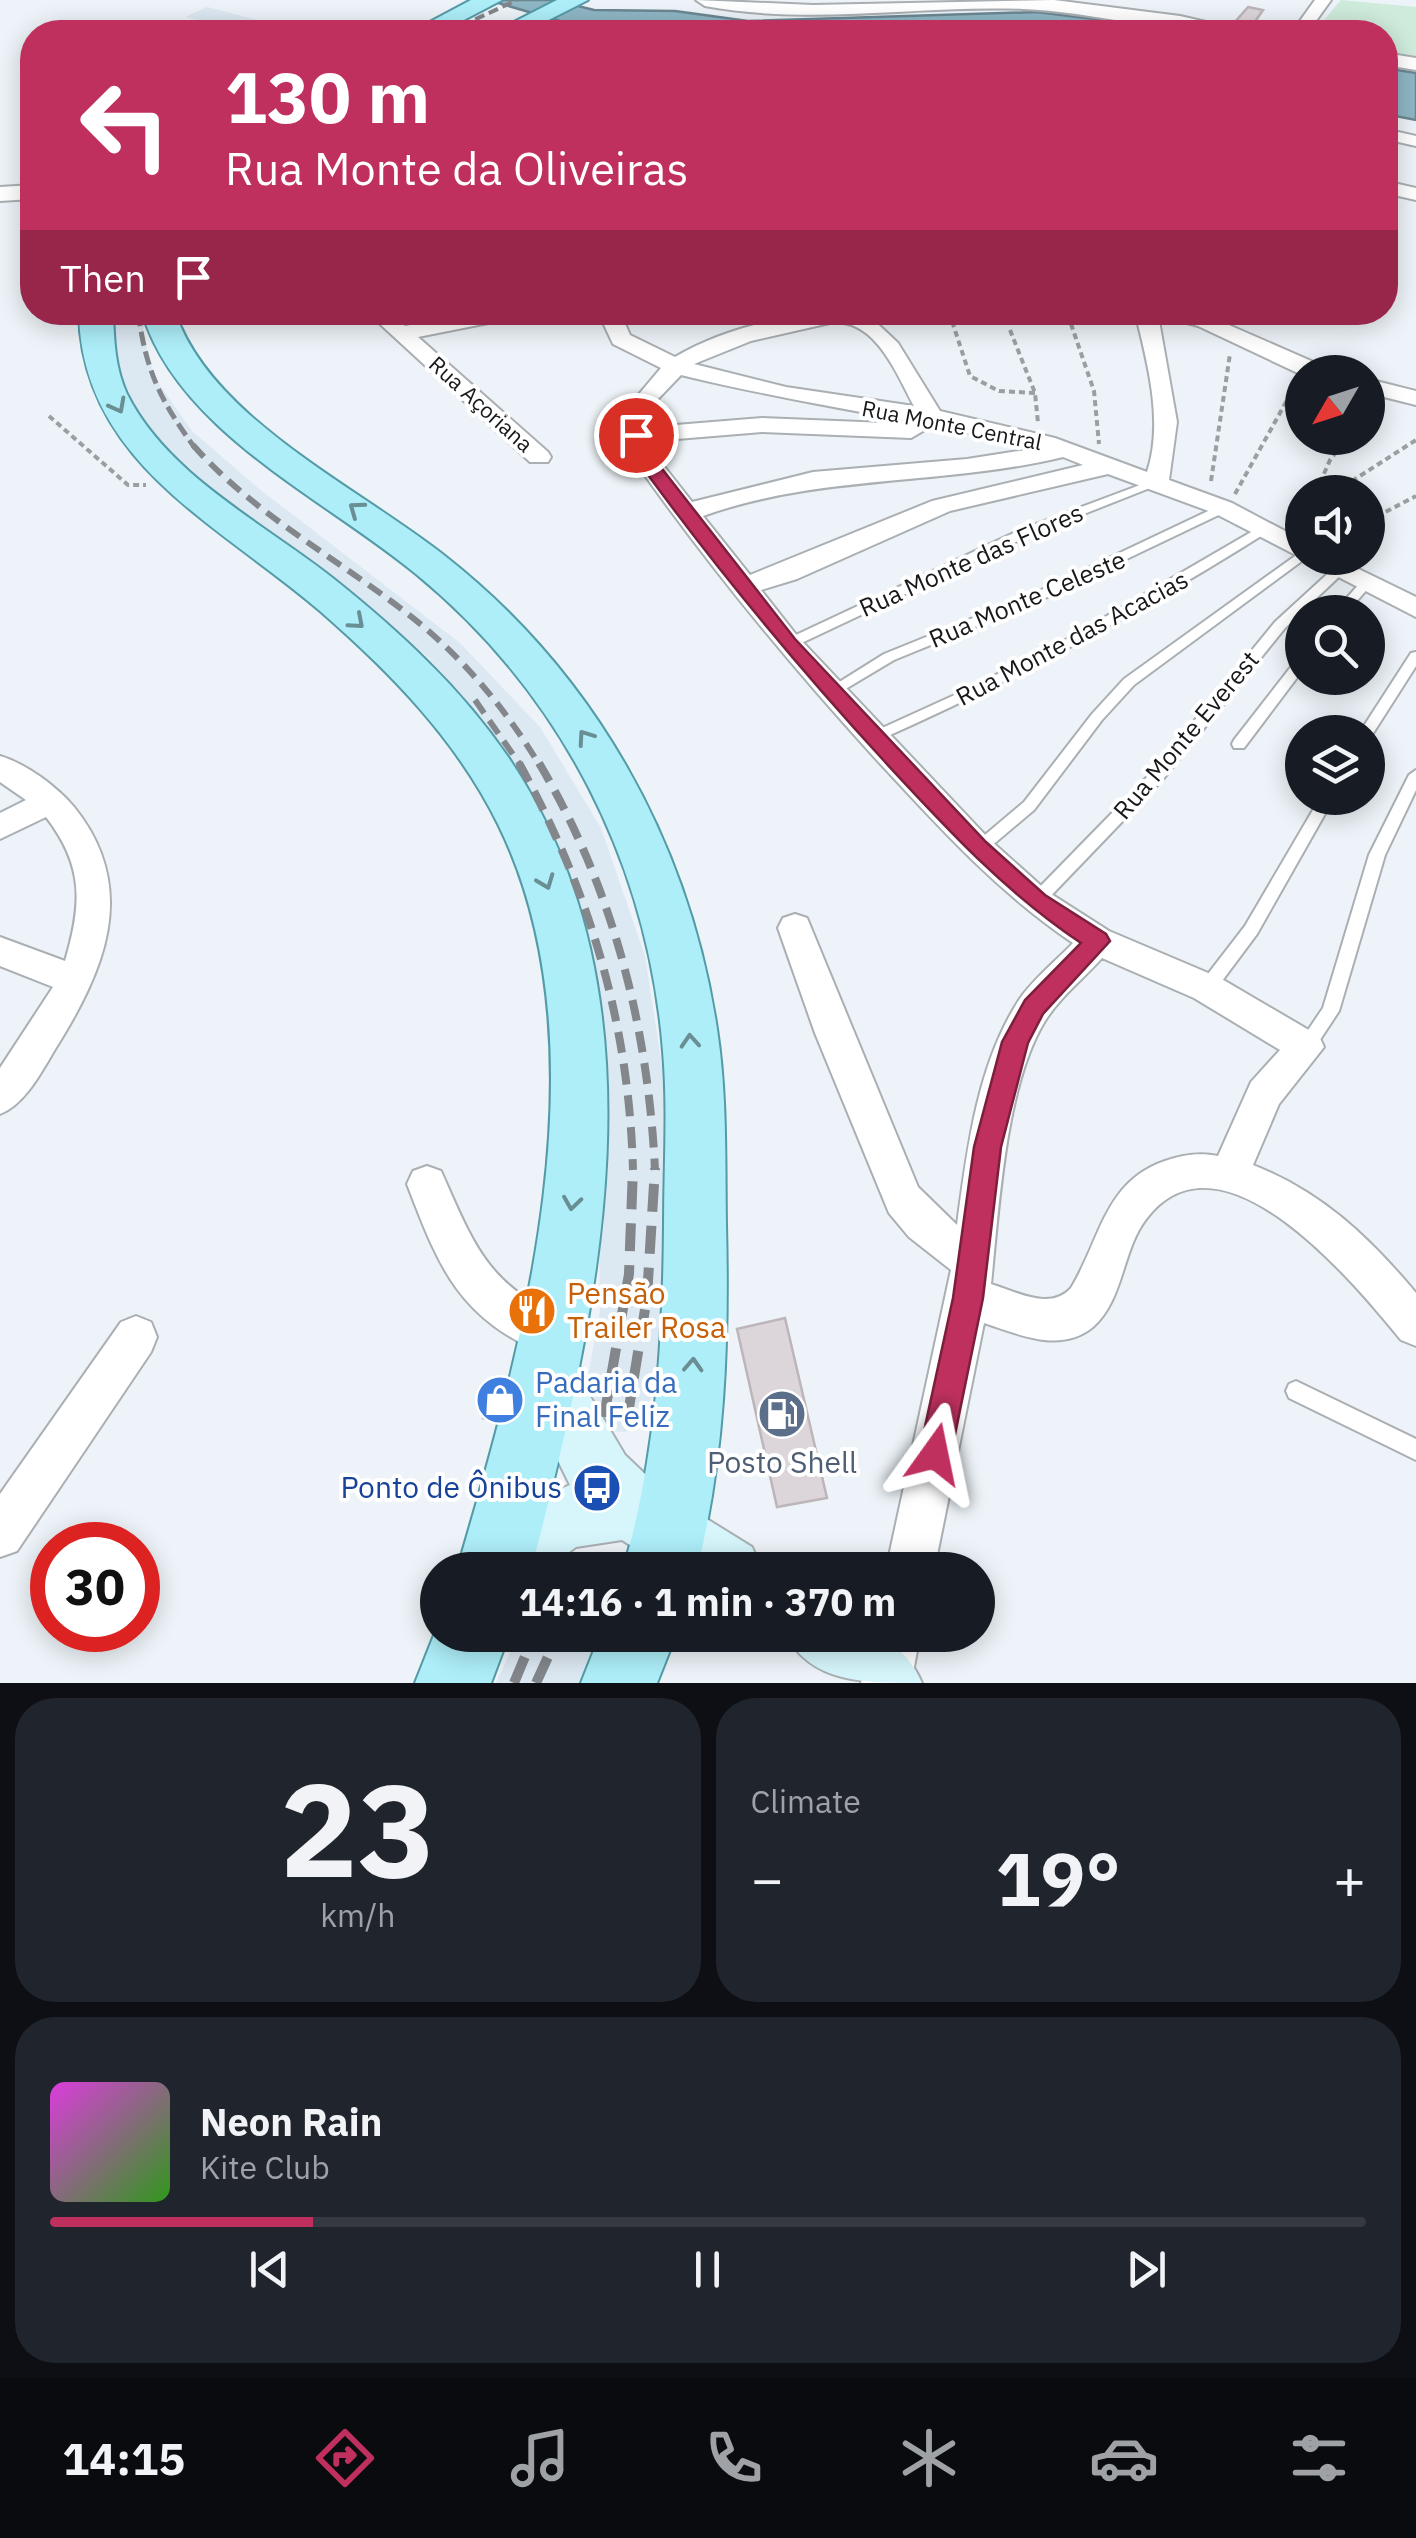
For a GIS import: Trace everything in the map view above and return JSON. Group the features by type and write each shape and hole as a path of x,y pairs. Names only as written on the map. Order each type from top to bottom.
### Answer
{"main road":[{"path":"540,20 576,0"},
{"path":"435,20 469,4"},
{"path":"443,20 469,4"},
{"path":"97,325 98,356 116,405 172,474 360,624 434,695 499,783 536,856 564,940 575,1013 574,1194 548,1346 500,1552"},
{"path":"161,325 182,368 236,424 416,554 513,641 608,769 631,818 671,935 690,1032 696,1307 692,1404 673,1544"},
{"path":"548,1346 560,1398 587,1451 673,1544"},
{"path":"515,1552 536,1532 560,1518 588,1509 673,1544"},
{"path":"453,1683 465,1652"},
{"path":"618,1683 631,1652"},
{"path":"844,1652 887,1683"}],"street":[{"path":"704,0 810,11 996,2 1098,8 1169,20"},
{"name":"Rua Açoriana","path":"392,325 539,457"},
{"path":"402,333 445,325"},
{"name":"Rua Monte Central","path":"615,325 621,339 677,367 786,394 932,416 1065,449 1212,504 1285,541"},
{"path":"801,325 734,336 677,367 647,398 638,414 636,435 644,457 788,644 978,848 1036,901 1098,941 1207,988 1306,1047 1264,1094 1230,1173"},
{"path":"865,325 891,350 932,416"},
{"path":"1148,325 1162,404 1164,466 1156,482"},
{"path":"1215,325 1285,358"},
{"path":"1385,390 1416,398"},
{"path":"636,435 762,425 990,430"},
{"path":"686,512 767,487 968,469 1065,449"},
{"path":"741,586 801,569 933,509 1104,463"},
{"path":"1347,575 1416,608"},
{"path":"0,767 52,800 78,836 93,869 98,901 92,946 78,981 58,1020 0,1097"},
{"path":"0,827 52,800"},
{"path":"795,928 846,1067 904,1200 969,1279 1046,1322 1076,1314 1093,1288 1119,1225 1138,1198 1174,1176 1230,1173 1256,1182 1335,1234 1416,1325"},
{"path":"914,1552 969,1279 987,1147 1015,1042 1034,1007 1098,941"},
{"path":"0,951 78,981"},
{"path":"427,1184 468,1279 486,1299 548,1346"},
{"path":"0,1534 136,1337"},
{"path":"887,1683 893,1652"}],"lane":[{"name":"Rua Monte das Flores","path":"788,644 1024,533 1156,482"},
{"name":"Rua Monte Celeste","path":"832,691 889,658 1023,603 1212,504"},
{"name":"Rua Monte das Acacias","path":"874,737 988,687 1114,622 1265,528"},
{"path":"978,848 1029,806 1096,716 1130,682 1285,565"},
{"name":"Rua Monte Everest","path":"1036,901 1159,774 1319,575"},
{"path":"1356,595 1365,585"},
{"path":"1378,715 1416,656"},
{"path":"1239,744 1285,684"},
{"path":"1306,1047 1331,1010 1372,869 1416,775"},
{"path":"1207,988 1251,930 1317,815"},
{"path":"1296,1391 1416,1450"}],"path":[{"path":"953,325 970,376 1000,391 1035,393"},
{"path":"1009,325 1035,393 1038,423 1028,439"},
{"path":"1068,325 1094,391 1104,463"},
{"path":"1212,504 1234,336"},
{"path":"1212,504 1239,488 1285,405"},
{"path":"49,416 128,485 146,485 172,474"},
{"path":"1361,475 1416,440"},
{"path":"1385,512 1416,496"}],"shaded area":[{"path":"207,7 258,20 197,20 185,17"},
{"path":"112,325 144,325 155,378 192,431 258,488 460,643 540,727 601,828 645,956 671,1125 666,1356 648,1407 626,1432 606,1431 584,1398 600,1311 599,1235 498,748 429,658 224,499 159,442 122,387 111,343"},
{"path":"510,1652 601,1652 589,1683 496,1683"}],"green space":[{"path":"1341,0 1416,7 1416,56 1398,53 1398,20 1324,20"}],"water":[{"path":"488,0 554,0 594,10 675,11 741,20 557,20"},
{"path":"1037,12 1102,20 780,20"},
{"path":"1398,70 1416,73 1416,120 1398,117"}],"building":[{"path":"1248,7 1263,10 1256,20 1237,20"},
{"name":"Posto Shell","path":"785,1318 827,1498 777,1507 737,1329"},
{"name":"Padaria da Final Feliz","path":"520,1381 506,1424 483,1418 490,1382"}],"railway":[{"path":"474,20 517,0"},
{"path":"140,325 156,384 195,448"},
{"path":"193,445 267,513 404,611 443,644 496,702 540,766"},
{"path":"475,700 519,764"},
{"path":"539,763 587,859 622,959 644,1063 655,1169"},
{"path":"519,764 566,860 601,960 623,1063 633,1169"},
{"path":"604,1417 629,1274 633,1169"},
{"path":"627,1420 647,1297 655,1169"},
{"path":"514,1683 527,1652"},
{"path":"536,1683 550,1652"}],"place":[{"name":"Pensão Trailer Rosa","path":"532,1311"},
{"name":"Padaria da Final Feliz","path":"500,1400"},
{"name":"Posto Shell","path":"782,1414"},
{"name":"Ponto de Ônibus","path":"597,1488"}],"route":[{"path":"636,435 644,457 666,488 788,644 978,848 1036,901 1098,941 1034,1007 1015,1042 987,1147 968,1298 935,1454"}]}
